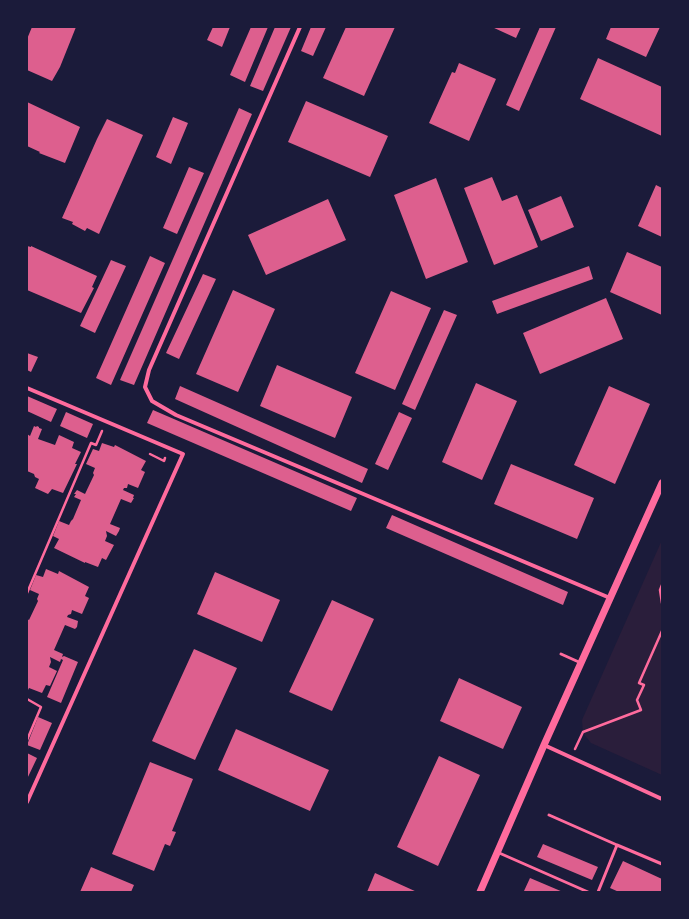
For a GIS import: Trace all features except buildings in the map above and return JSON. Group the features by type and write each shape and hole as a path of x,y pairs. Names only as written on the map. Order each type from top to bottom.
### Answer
{"street":[{"path":"300,27 149,370 145,387 152,401 176,415 610,598"},
{"path":"27,388 183,454 27,802"},
{"path":"480,892 544,745 662,483"},
{"path":"544,745 662,799"}],"lane":[{"path":"561,654 581,663"},
{"path":"549,815 662,864"},
{"path":"598,892 617,845"},
{"path":"497,852 588,892"}],"path":[{"path":"27,593 91,443 96,445 102,430 108,432"},
{"path":"150,454 164,461 170,448"},
{"path":"662,585 660,590 662,603"},
{"path":"571,758 583,732 640,710 637,700 644,685 639,683 662,631"},
{"path":"27,699 41,707 27,740"}],"shaded area":[{"path":"662,540 662,775 591,743 583,733 582,720"}]}
